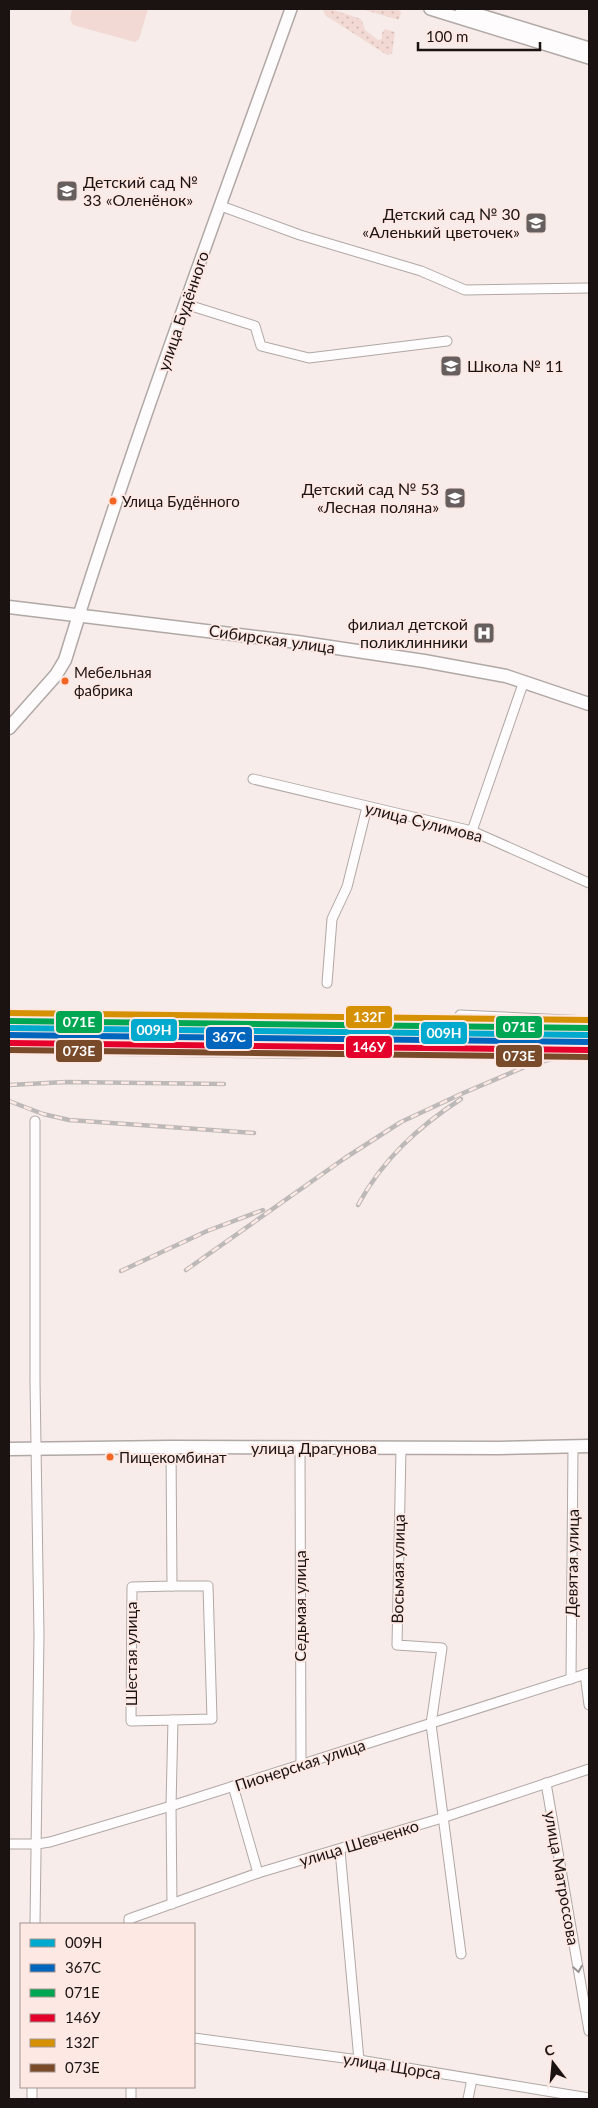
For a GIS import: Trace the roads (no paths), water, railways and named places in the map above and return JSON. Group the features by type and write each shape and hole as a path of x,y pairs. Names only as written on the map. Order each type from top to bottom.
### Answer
{"main road":[{"name":"Сибирская улица","path":"9,607 297,642 424,661 506,676 589,704"},
{"path":"11,722 56,675 65,660 79,615"},
{"name":"улица Драгунова","path":"9,1449 589,1446"}],"street":[{"name":"улица Будённого","path":"79,615 185,304 222,206 291,9"},
{"path":"430,9 589,58"},
{"path":"462,9 589,48"},
{"path":"222,206 300,235 421,271 465,290 589,288"},
{"path":"185,304 256,326 261,346 309,358 447,341"},
{"path":"472,831 524,681"},
{"name":"улица Сулимова","path":"253,779 472,831 589,883"},
{"path":"327,983 332,919 347,887 367,807"},
{"path":"460,1015 589,1021"},
{"path":"35,1121 36,1449 39,1635 36,1923"},
{"name":"Девятая улица","path":"571,1679 574,1446"},
{"path":"171,1447 172,1586"},
{"name":"Седьмая улица","path":"300,1448 301,1764"},
{"name":"Восьмая улица","path":"401,1448 397,1645 442,1648 431,1724"},
{"name":"Шестая улица","path":"172,1586 208,1586 212,1719 131,1721 132,1587 172,1586"},
{"path":"587,1674 589,1705"},
{"name":"Пионерская улица","path":"9,1844 37,1844 171,1806 587,1674"},
{"path":"172,1720 172,1904"},
{"path":"431,1724 461,1954"},
{"name":"улица Шевченко","path":"129,1922 172,1904 258,1873 442,1818 589,1769"},
{"name":"улица Матроссова","path":"546,1783 589,2031"},
{"path":"233,1786 258,1873"},
{"path":"340,1850 359,2060"},
{"name":"улица Щорса","path":"195,2038 359,2060 589,2098"},
{"path":"468,2099 472,2079"}],"railway":[{"path":"9,1052 300,1057 392,1050"},
{"path":"186,1270 345,1158 401,1122 527,1066 558,1057 589,1054"},
{"path":"9,1085 66,1082 224,1084"},
{"path":"358,1205 379,1173 403,1145 430,1121 461,1099"},
{"path":"9,1101 43,1114 69,1120 254,1133"},
{"path":"121,1271 207,1231 263,1210"}],"place":[{"name":"Детский сад № 33 «Оленёнок»","path":"67,191"},
{"name":"Детский сад № 30 «Аленький цветочек»","path":"536,223"},
{"name":"Школа № 11","path":"451,366"},
{"name":"Детский сад № 53 «Лесная поляна»","path":"455,498"},
{"name":"Улица Будённого","path":"113,501"},
{"name":"филиал детской поликлинники","path":"484,633"},
{"name":"Мебельная фабрика","path":"65,681"},
{"name":"Пищекомбинат","path":"110,1457"}]}
